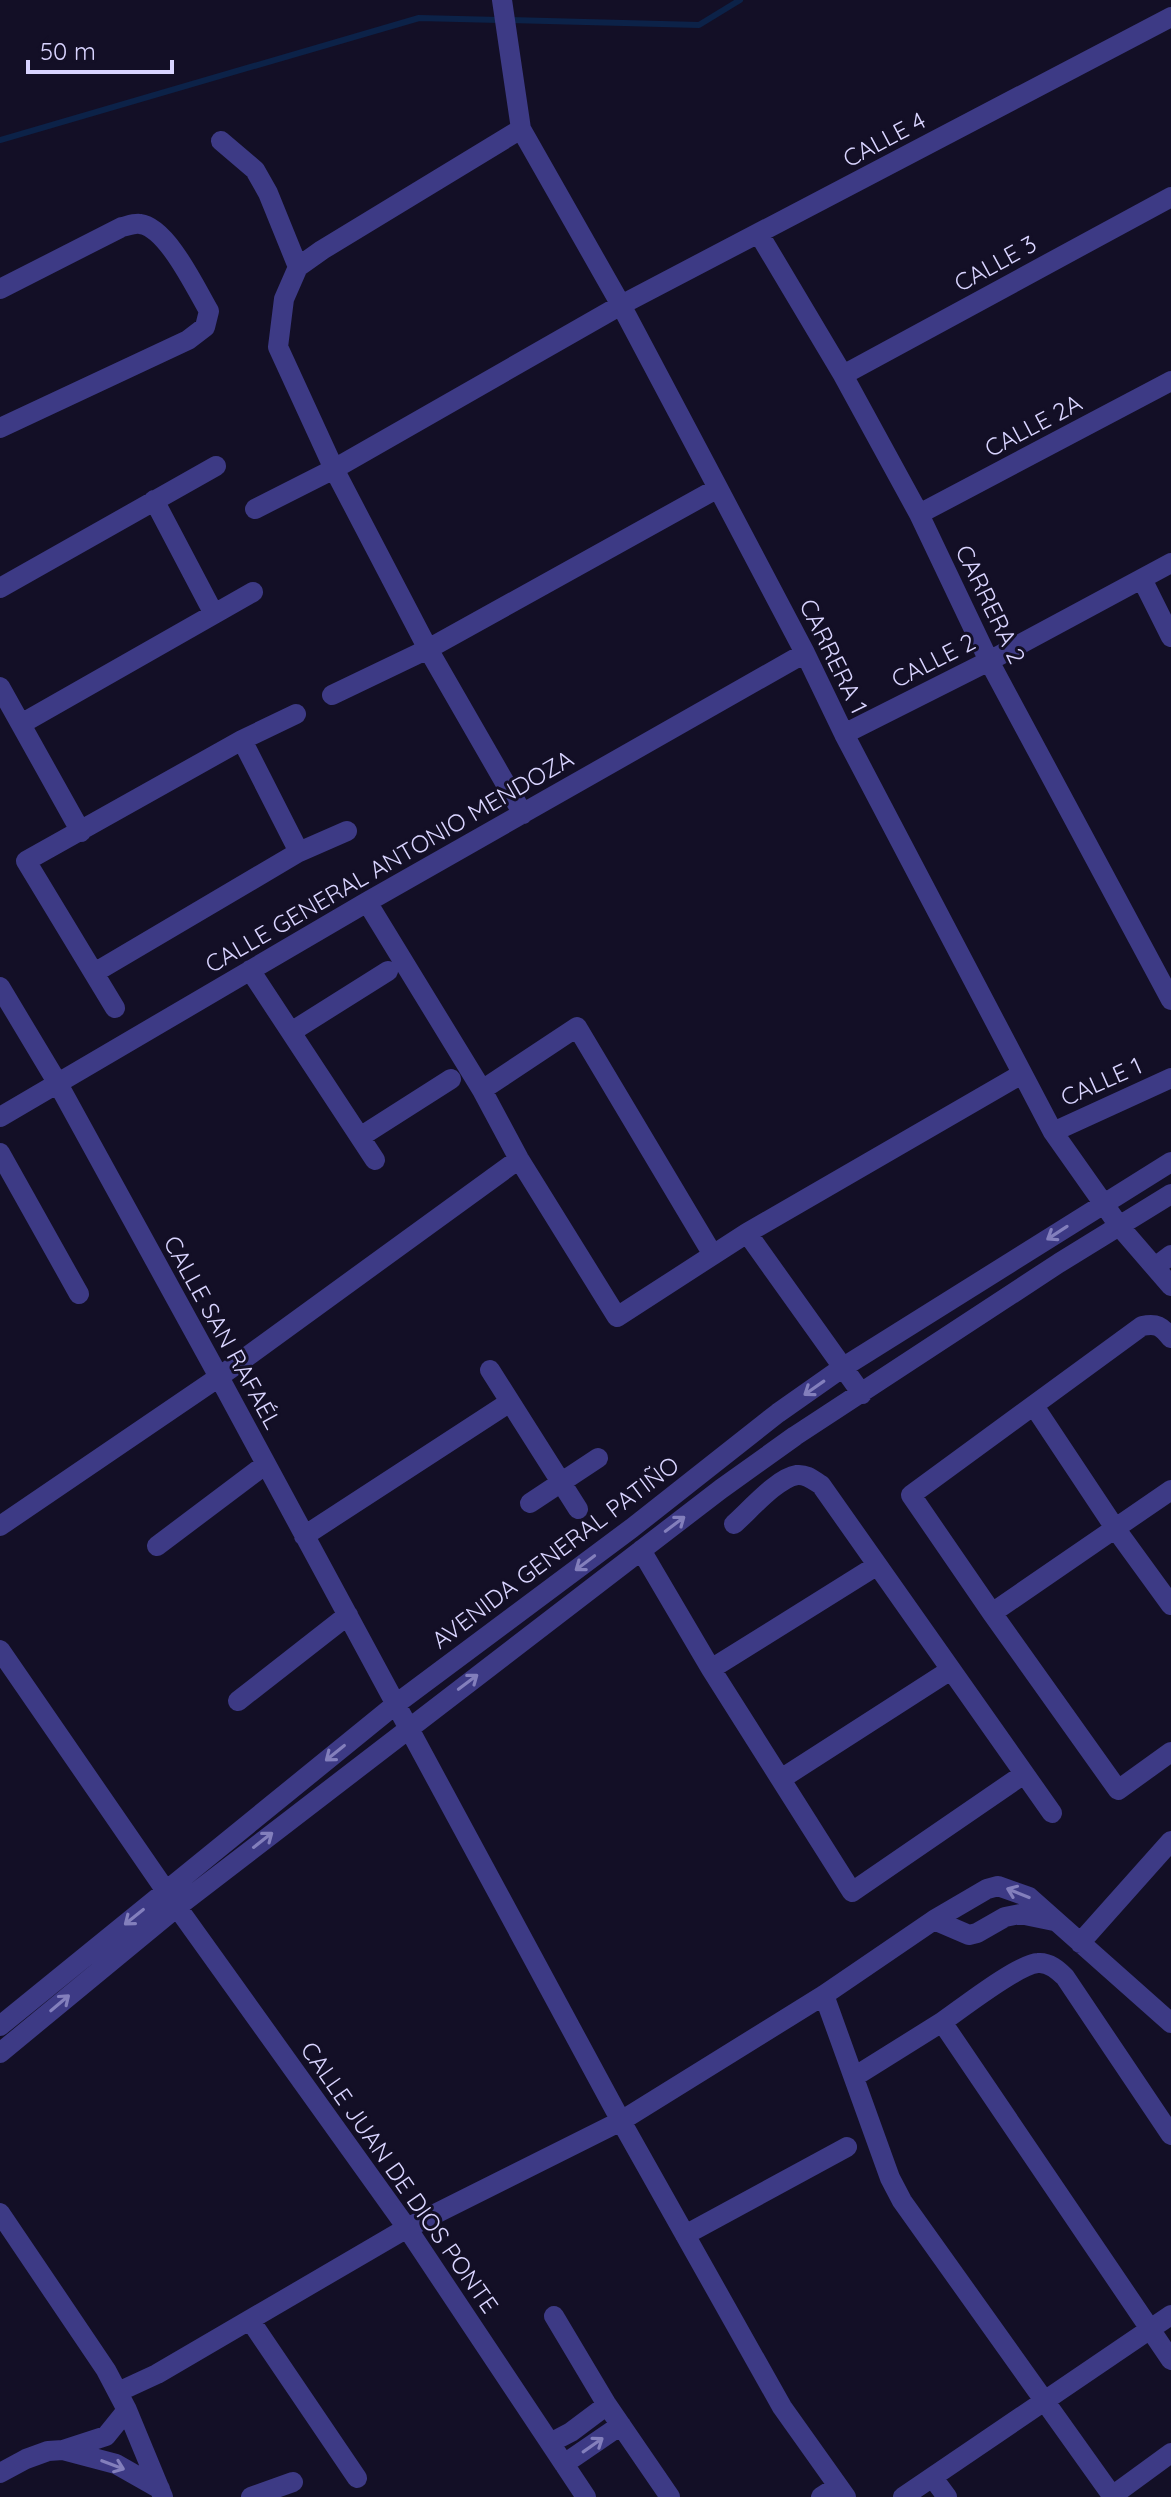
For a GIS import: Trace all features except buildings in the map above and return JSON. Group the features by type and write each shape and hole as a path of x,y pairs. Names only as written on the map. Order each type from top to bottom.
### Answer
{"street":[{"path":"502,0 521,129 298,267 284,299 278,347 334,469 428,649 523,814"},
{"name":"CALLE 4","path":"255,509 334,469 621,305 1171,17"},
{"name":"CARRERA 1","path":"521,129 621,305 1053,1132 1120,1227 1163,1261 1171,1286"},
{"path":"221,141 255,170 268,193 298,267"},
{"name":"CALLE 3","path":"843,375 1171,197"},
{"path":"0,289 122,227 140,224 156,230 171,248 209,311 205,327 188,340 0,428"},
{"name":"CARRERA 2","path":"759,234 843,375 919,514 989,661 1171,1000"},
{"name":"CALLE 2A","path":"919,514 1171,381"},
{"path":"0,588 216,466"},
{"path":"332,695 428,649 718,488"},
{"path":"154,500 214,614"},
{"name":"CALLE 2","path":"844,734 989,661 1171,563"},
{"path":"1142,579 1171,637"},
{"path":"21,724 253,592"},
{"name":"CALLE GENERAL ANTONIO MENDOZA","path":"0,1117 367,902 805,653"},
{"path":"0,687 81,832"},
{"path":"115,1008 26,861 242,740 296,714"},
{"path":"242,740 299,852"},
{"path":"94,973 299,852 347,831"},
{"path":"367,902 482,1090 519,1159 617,1317 747,1233 1022,1074"},
{"path":"250,970 375,1160"},
{"path":"291,1032 388,971"},
{"name":"CALLE SAN RAFAÉL","path":"0,987 57,1082 219,1377 621,2121 782,2407 835,2493"},
{"path":"482,1090 577,1027 713,1255"},
{"name":"CALLE 1","path":"1053,1132 1171,1078"},
{"path":"360,1137 451,1079"},
{"path":"0,1153 79,1294"},
{"path":"0,1526 219,1377 519,1159"},
{"name":"AVENIDA GENERAL PATIÑO","path":"0,2053 396,1704 632,1528 778,1413 842,1368 1171,1162"},
{"name":"AVENIDA GENERAL PATIÑO","path":"0,2026 409,1727 795,1436 1059,1263 1171,1194"},
{"path":"747,1233 862,1394"},
{"path":"1167,1763 1118,1790 911,1495 1142,1326 1155,1323 1171,1338"},
{"path":"490,1370 578,1509"},
{"path":"304,1536 510,1402"},
{"path":"1034,1406 1115,1528 1171,1605"},
{"path":"530,1503 598,1458"},
{"path":"157,1546 266,1464"},
{"path":"734,1524 783,1481 796,1475 808,1476 821,1485 949,1671 1052,1813"},
{"path":"992,1613 1171,1490"},
{"path":"641,1550 711,1669 852,1892 1024,1774"},
{"path":"711,1669 876,1566"},
{"path":"238,1701 348,1615"},
{"name":"CALLE JUAN DE DIOS PONTE","path":"0,1650 172,1899 407,2228 586,2497"},
{"path":"781,1779 949,1671"},
{"path":"1080,1943 1171,1841"},
{"path":"0,2473 48,2451 63,2450 106,2436 122,2401 157,2374 407,2228 621,2121 987,1889 998,1886 1029,1897 1170,2019"},
{"path":"934,1920 969,1935 1005,1917 1020,1914 1056,1921"},
{"path":"854,2077 1022,1968 1038,1963 1053,1966 1065,1977 1171,2135"},
{"path":"824,1995 890,2178 902,2201 1113,2496 1171,2453"},
{"path":"942,2022 1171,2360"},
{"path":"685,2235 847,2147"},
{"path":"0,2213 106,2370 162,2493"},
{"path":"903,2497 1171,2315"},
{"path":"554,2316 607,2405 670,2497"},
{"path":"250,2320 357,2478"},
{"path":"550,2443 571,2432 607,2405"},
{"path":"564,2464 621,2425"},
{"path":"63,2450 116,2464 162,2493"},
{"path":"933,2478 947,2497"},
{"path":"251,2497 293,2482"}],"waterway":[{"path":"510,20 699,25 740,0"},
{"path":"0,140 419,18 499,20"}]}
